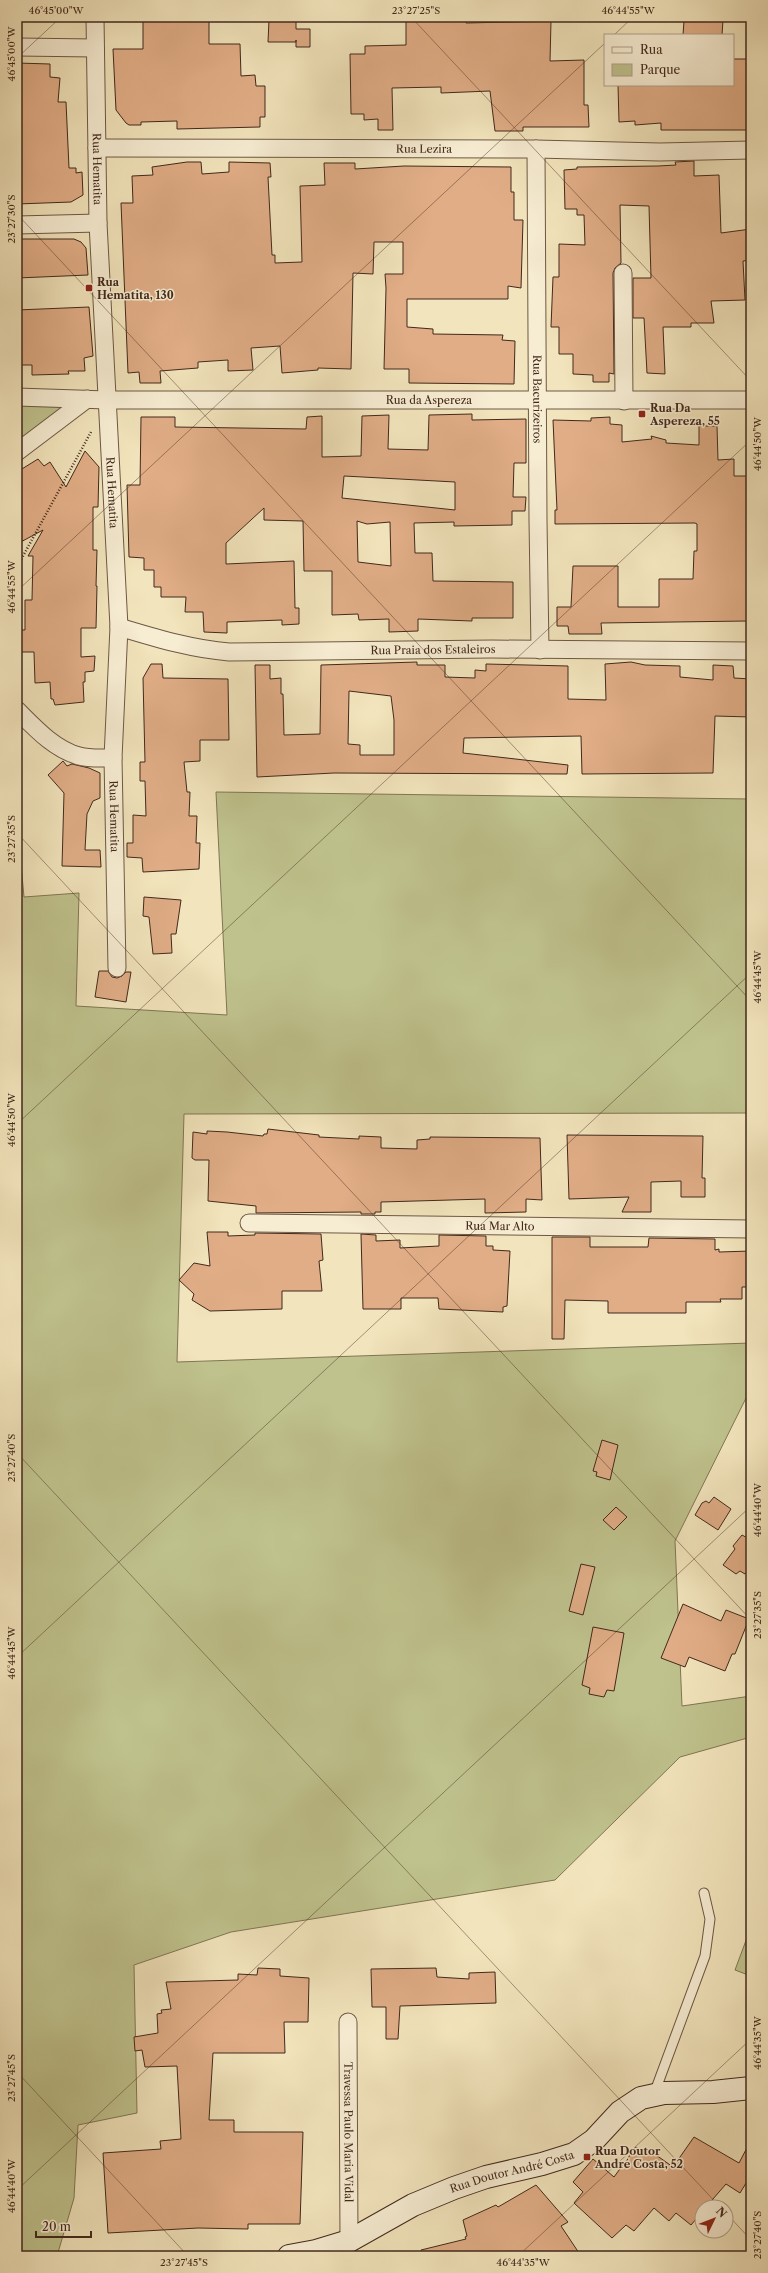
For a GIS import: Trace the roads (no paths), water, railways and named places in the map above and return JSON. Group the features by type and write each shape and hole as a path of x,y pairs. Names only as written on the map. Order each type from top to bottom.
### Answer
{"street":[{"name":"Rua Hematita","path":"95,17 98,223 119,627 113,758 117,968"},
{"path":"17,48 95,48"},
{"name":"Rua Lezira","path":"97,148 536,149 660,152 751,150"},
{"name":"Rua Bacurizeiros","path":"536,149 540,650"},
{"path":"17,225 98,223"},
{"path":"623,273 624,401"},
{"name":"Rua da Aspereza","path":"17,397 87,399 107,403 751,400"},
{"path":"17,452 87,399"},
{"name":"Rua Praia dos Estaleiros","path":"119,627 175,644 229,652 540,650 751,651"},
{"path":"17,710 52,743 65,751 80,756 113,758"},
{"name":"Rua Mar Alto","path":"249,1224 751,1229"},
{"name":"Travessa Paulo Maria Vidal","path":"348,2022 349,2241"},
{"name":"Rua Doutor André Costa","path":"289,2256 316,2251 349,2241 413,2205 454,2188 486,2177 542,2164 574,2154 594,2140 620,2112 641,2098 654,2095 751,2088"}],"lane":[{"path":"654,2095 705,1956 710,1919 704,1893"}],"place":[{"name":"Rua Hematita, 130","path":"89,288"},
{"name":"Rua Da Aspereza, 55","path":"642,414"},
{"name":"Rua Doutor André Costa, 52","path":"587,2157"}]}
